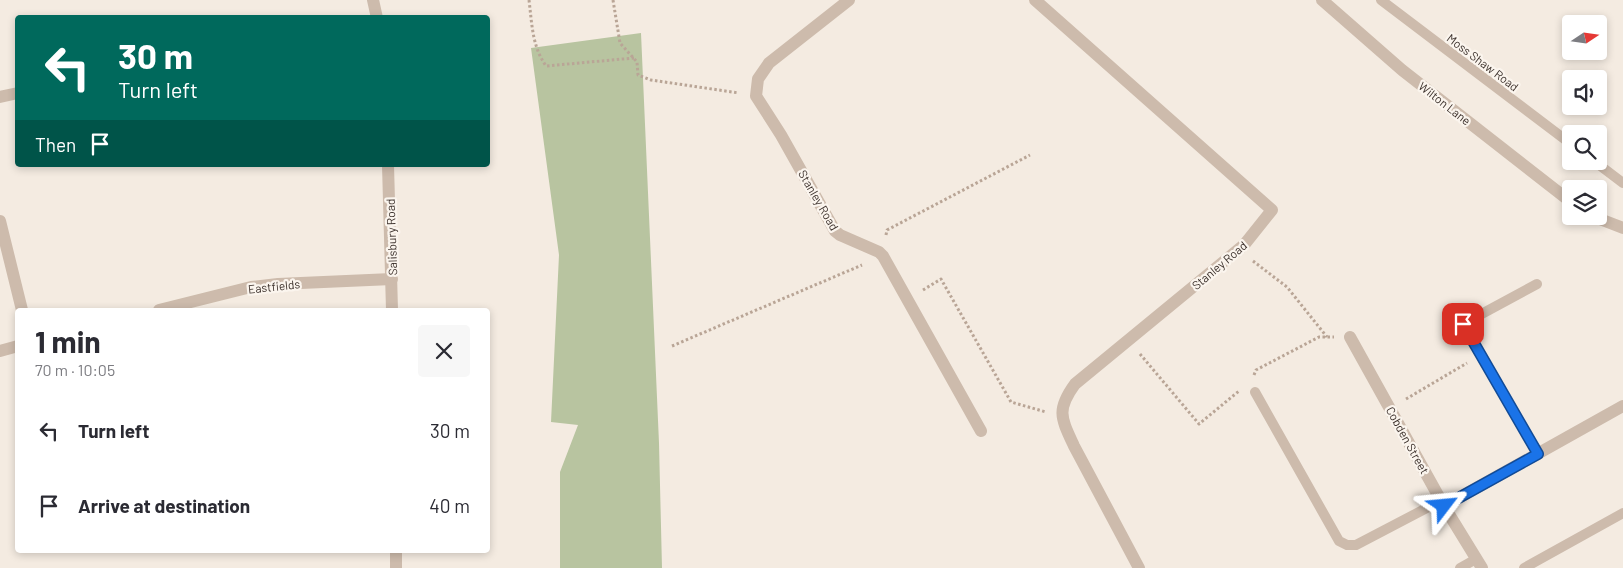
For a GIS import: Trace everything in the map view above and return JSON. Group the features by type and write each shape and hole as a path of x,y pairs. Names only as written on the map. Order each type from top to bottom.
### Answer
{"street":[{"path":"373,0 376,15"},
{"path":"756,96 758,79 769,63 849,0"},
{"name":"Stanley Road","path":"1035,0 1272,210 1252,237 1239,250 1075,384 1062,407 1062,417"},
{"name":"Wilton Lane","path":"1322,0 1402,70 1562,195"},
{"path":"0,98 15,94"},
{"name":"Stanley Road","path":"756,96 782,135 835,231 884,256 981,431"},
{"name":"Salisbury Road","path":"388,167 392,308"},
{"path":"0,221 22,308"},
{"path":"1607,222 1623,228"},
{"name":"Eastfields","path":"167,308 251,287 392,279"},
{"name":"Cobden Street","path":"1350,337 1479,564"},
{"path":"0,351 15,347"},
{"path":"1443,503 1538,454 1623,406"},
{"path":"1062,417 1074,446 1139,568"},
{"path":"396,553 396,568"}],"lane":[{"name":"Moss Shaw Road","path":"1381,0 1562,137"},
{"path":"1606,170 1623,183"},
{"path":"1537,284 1463,324 1538,454"},
{"path":"1255,392 1339,541 1346,545 1356,545 1443,503"},
{"path":"1524,568 1623,513"},
{"path":"1460,568 1479,564"}],"path":[{"path":"529,0 538,55 546,66 634,58"},
{"path":"613,0 620,43 637,62 638,75 651,80 756,96"},
{"path":"1239,250 1287,287 1327,337"},
{"path":"907,299 941,279 1011,402 1062,417"},
{"path":"1129,340 1198,424 1250,382 1256,370 1319,337 1350,337"},
{"path":"1390,408 1481,356"},
{"path":"1250,382 1255,392"}],"green space":[{"path":"641,33 659,443 662,568 560,568 560,472 578,425 551,422 559,255 531,48"}],"route":[{"path":"1444,506 1538,454 1463,324"}]}
